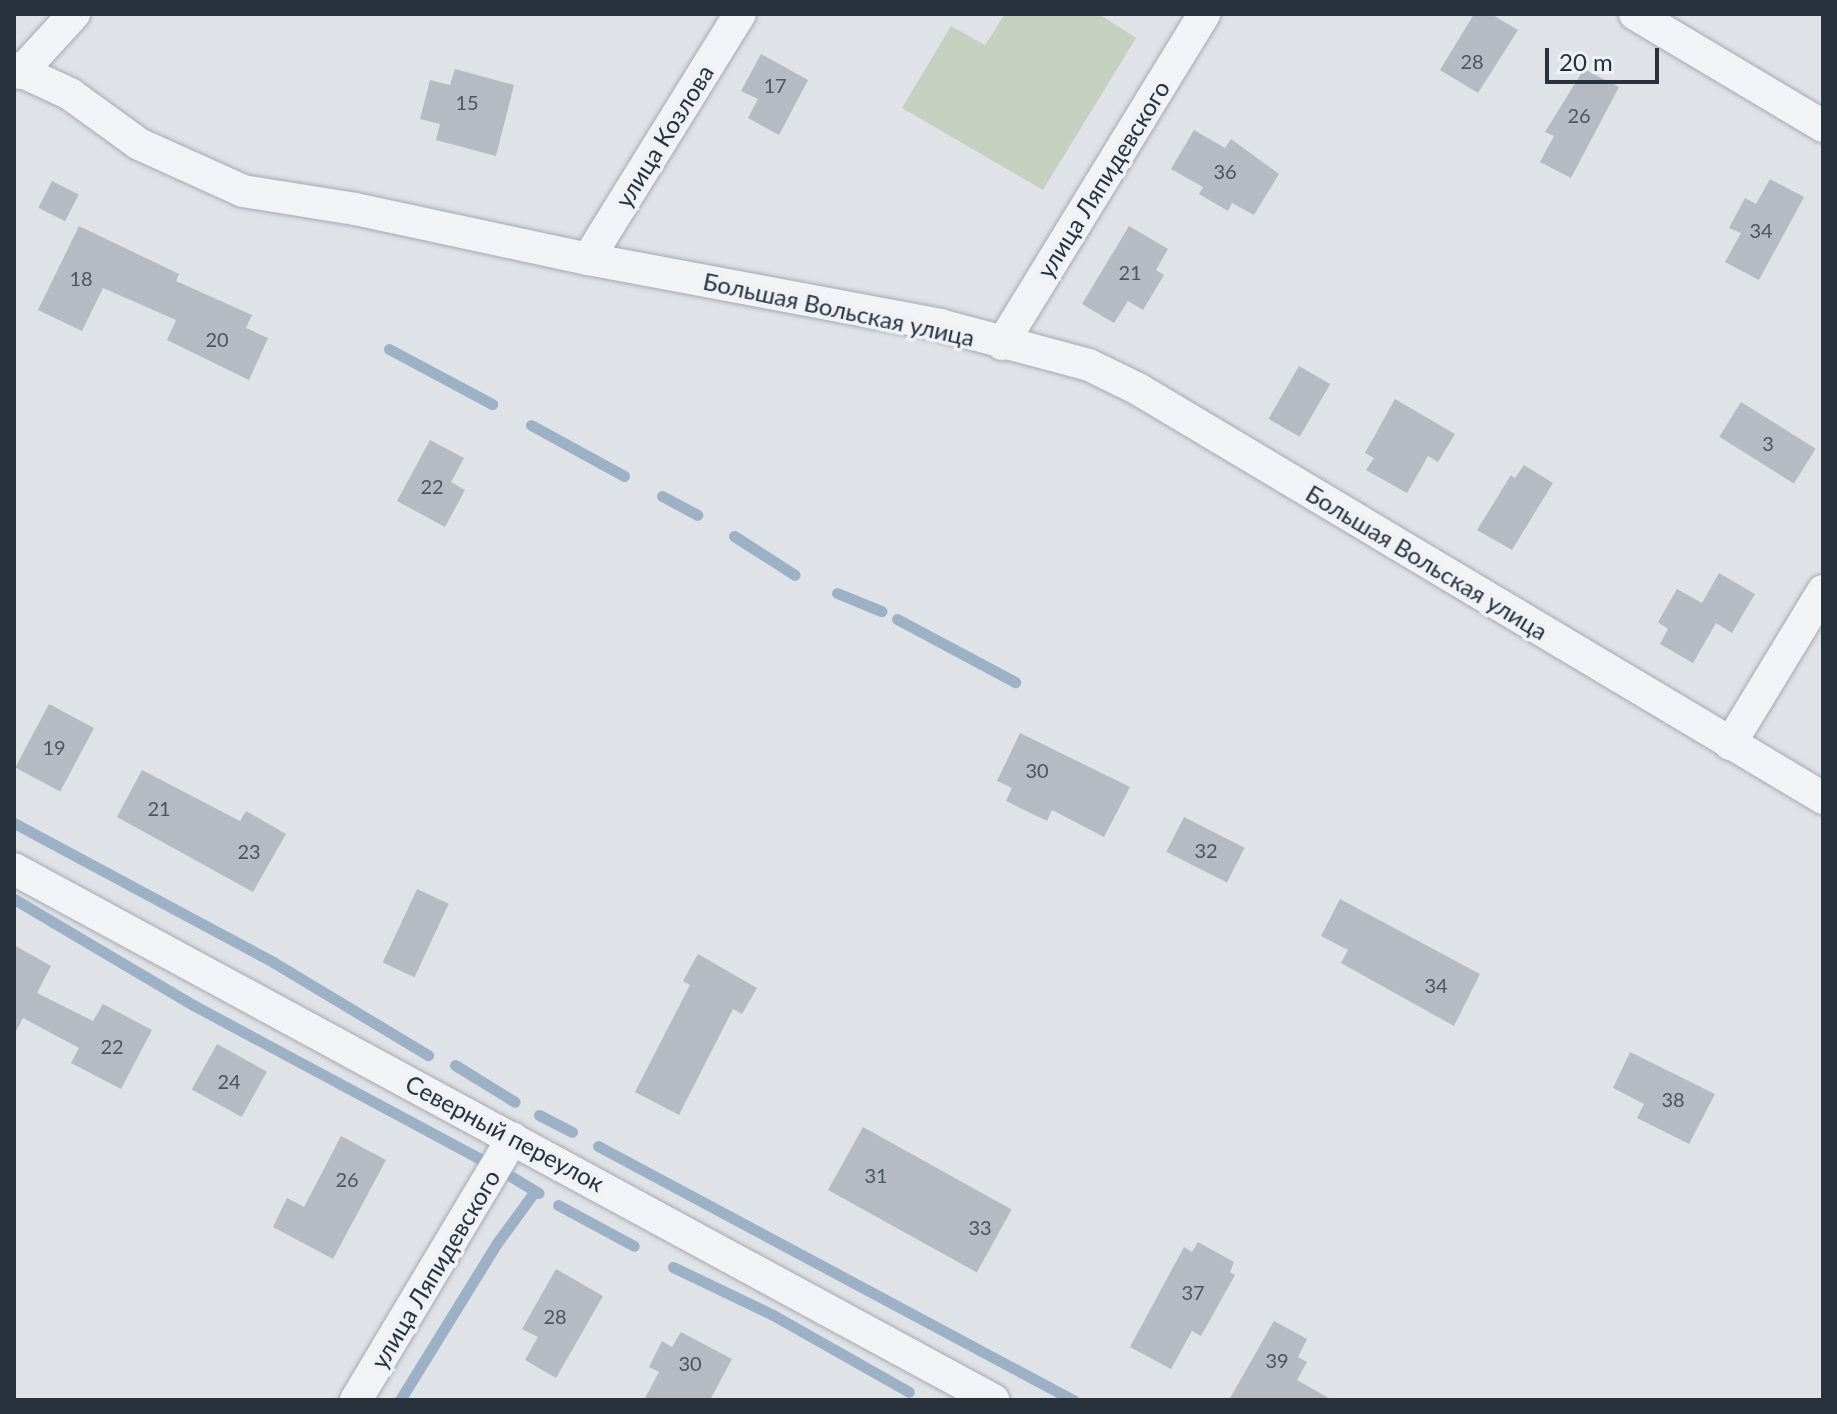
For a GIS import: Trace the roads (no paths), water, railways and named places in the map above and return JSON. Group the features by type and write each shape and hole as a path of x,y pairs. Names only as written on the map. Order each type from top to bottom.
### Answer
{"street":[{"path":"17,71 74,14"},
{"name":"улица Козлова","path":"588,259 740,14"},
{"name":"улица Ляпидевского","path":"1002,344 1204,14"},
{"path":"1635,14 1823,126"},
{"name":"Большая Вольская улица","path":"17,71 70,94 139,144 243,191 355,209 588,259 940,325 1089,365 1138,389 1823,798"},
{"path":"1730,744 1823,591"},
{"name":"Северный переулок","path":"14,869 993,1400"},
{"name":"улица Ляпидевского","path":"356,1400 513,1138"}],"waterway":[{"path":"389,349 492,404"},
{"path":"531,425 624,476"},
{"path":"662,496 697,515"},
{"path":"734,536 795,575"},
{"path":"837,593 881,611"},
{"path":"897,619 1015,682"},
{"path":"14,823 273,962 428,1055"},
{"path":"14,899 195,1006 480,1159"},
{"path":"455,1065 515,1102"},
{"path":"539,1115 572,1132"},
{"path":"598,1146 1073,1400"},
{"path":"512,1177 539,1193"},
{"path":"400,1400 497,1243 535,1191"},
{"path":"558,1205 634,1246"},
{"path":"673,1267 773,1315 909,1392"}]}
